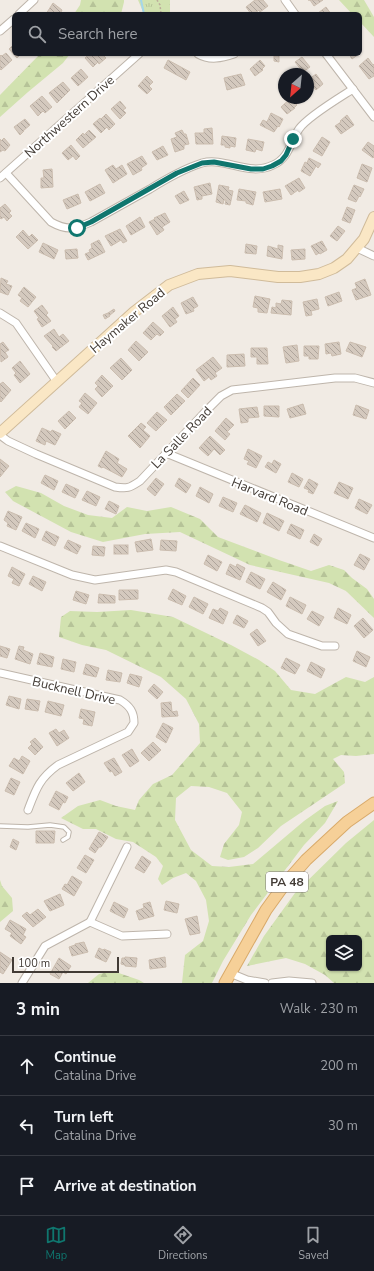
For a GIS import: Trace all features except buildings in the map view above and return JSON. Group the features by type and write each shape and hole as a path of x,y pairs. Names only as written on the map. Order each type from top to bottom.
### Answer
{"main road":[{"name":"Haymaker Road","path":"0,434 134,312 169,285 198,274 230,271 278,277 300,277 319,274 334,268 347,259 364,239 374,217"},
{"name":"PA 48","path":"228,978 266,910 284,885 306,860 341,827 374,803"}],"street":[{"path":"21,12 34,0"},
{"path":"285,0 291,12"},
{"path":"0,31 12,21"},
{"name":"Northwestern Drive","path":"3,176 137,56"},
{"path":"203,56 211,59 229,56"},
{"path":"328,56 374,117"},
{"path":"3,176 51,222 58,226 77,228 91,222 177,173 202,163 214,162 251,169 263,169 272,166 281,161 286,155 293,139 300,128 307,121 353,89"},
{"path":"357,248 374,256"},
{"path":"0,313 16,323 57,382"},
{"name":"La Salle Road","path":"0,434 8,441 36,454 126,489 140,481 221,396 232,390 335,378 355,378 374,383"},
{"name":"Harvard Road","path":"166,453 374,538"},
{"path":"0,546 72,575 95,580 166,570 176,572 262,608 268,612 281,629 288,634 322,646 335,646"},
{"name":"Bucknell Drive","path":"0,672 120,700 128,705 134,714 134,723 128,732 58,765 48,772 38,786 28,810"},
{"path":"22,983 45,946 90,922 128,847"},
{"path":"90,922 122,936 167,934"},
{"path":"228,978 265,983"},
{"path":"272,983 289,981 312,983"}],"lane":[{"path":"0,826 28,827 50,825 64,827 69,832 68,837 63,840"}],"path":[{"path":"157,0 160,5 160,12"}],"green space":[{"path":"81,0 124,0 122,12 75,12 80,5"},
{"path":"138,0 170,0 170,12 143,12"},
{"path":"339,0 364,0 374,17 374,37 362,24 362,12 350,12"},
{"path":"38,56 68,56 63,63 0,117 0,95"},
{"path":"16,486 41,493 64,506 88,515 112,518 127,507 147,511 171,507 200,519 218,537 279,560 311,571 329,565 344,570 367,589 374,599 374,618 346,591 329,583 250,565 180,532 145,534 103,542 71,532 13,501 5,492"},
{"path":"131,610 173,617 231,645 259,660 275,671 291,690 315,694 346,677 365,682 374,677 374,754 356,756 341,755 333,759 344,772 345,783 281,826 258,848 244,857 228,860 220,857 224,844 239,825 242,812 227,793 209,787 191,786 176,798 175,820 191,850 212,866 229,867 253,864 304,821 325,806 338,801 325,823 304,845 251,915 223,961 212,983 182,983 185,955 203,941 209,921 206,900 196,881 186,873 173,878 162,885 158,879 163,866 156,857 133,842 116,839 96,829 83,829 61,818 78,806 100,800 116,806 135,810 139,800 153,784 172,775 200,743 199,724 186,699 161,677 106,650 82,645 59,637 61,617 70,611 97,612"},
{"path":"374,820 374,983 334,983 325,975 305,964 286,958 247,966 264,936 295,893 346,843"},
{"path":"0,880 2,886 12,898 13,911 0,922"},
{"path":"113,971 144,983 88,983 99,974"}],"waterway":[{"path":"141,0 144,12"}],"route":[{"path":"77,228 91,222 177,173 202,163 214,162 251,169 263,169 272,166 281,161 286,155 293,139"}]}
